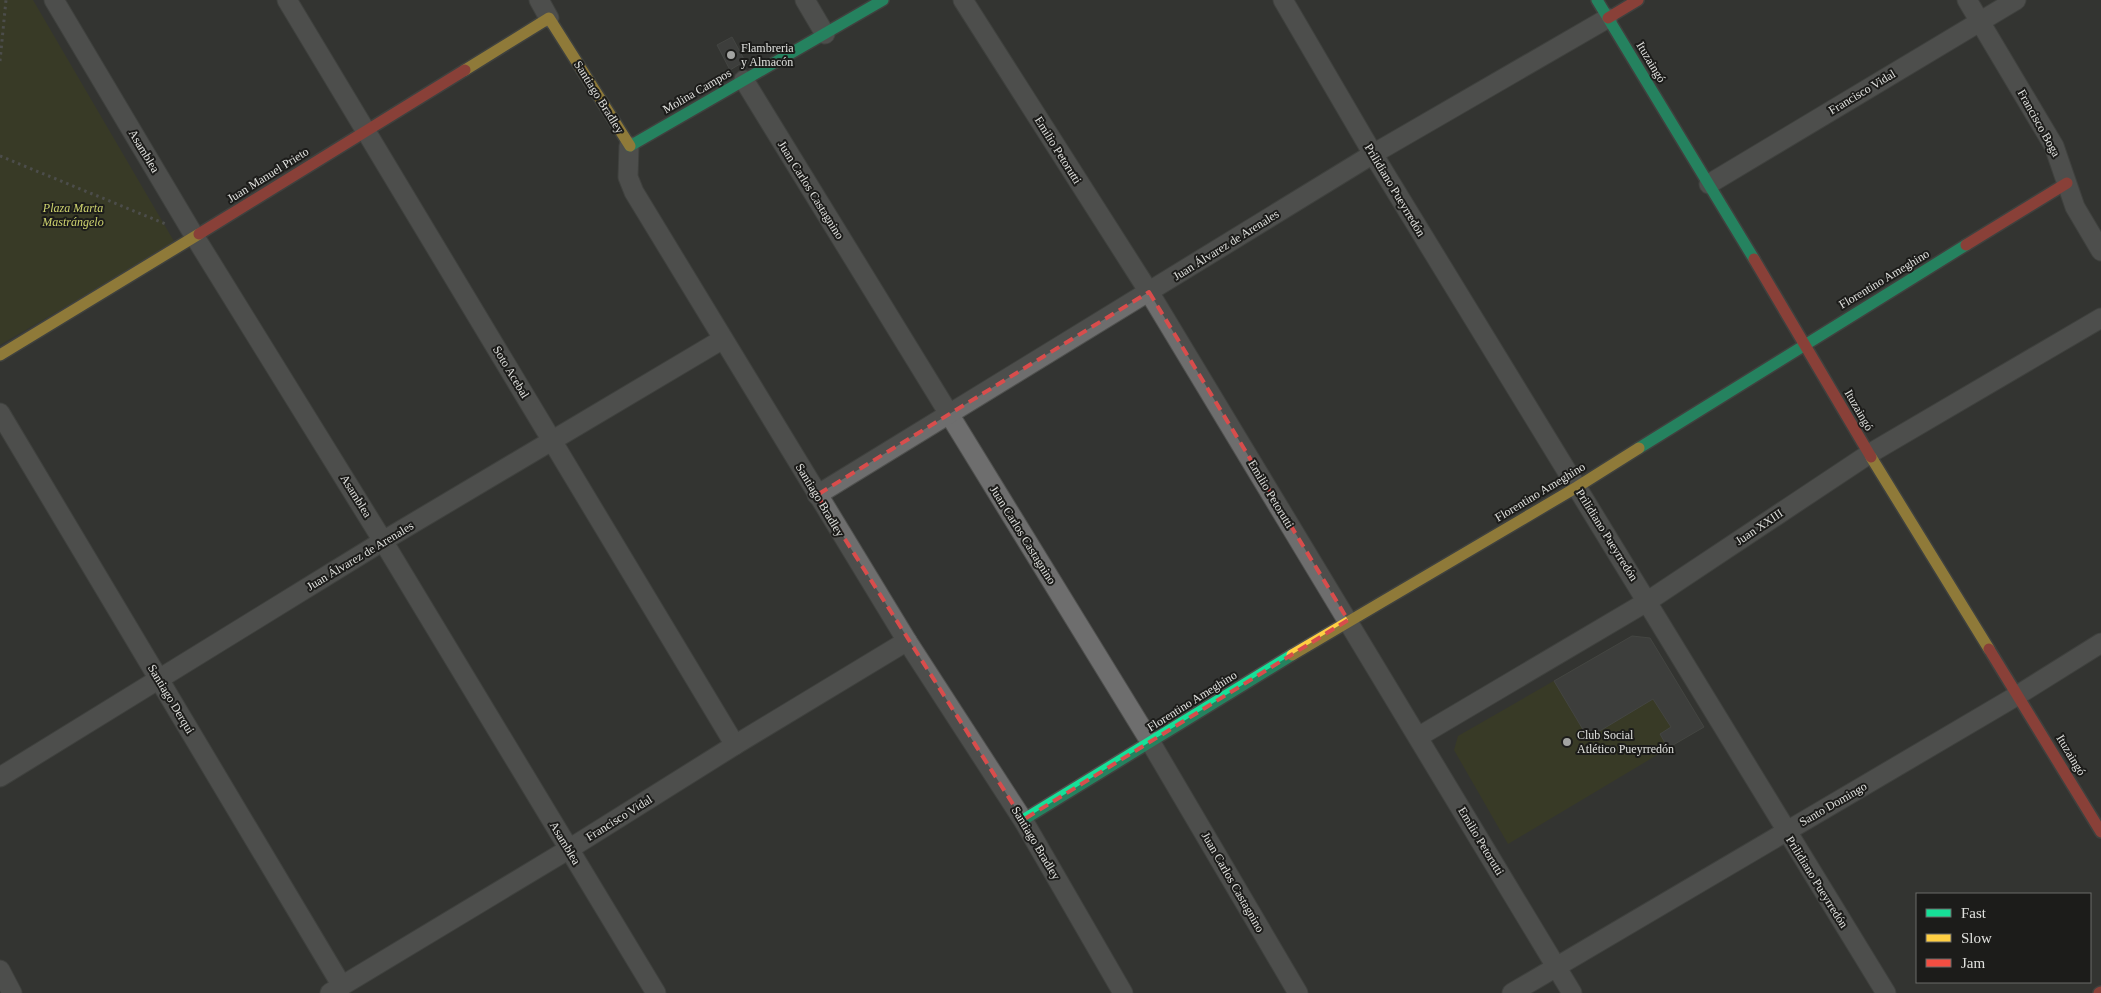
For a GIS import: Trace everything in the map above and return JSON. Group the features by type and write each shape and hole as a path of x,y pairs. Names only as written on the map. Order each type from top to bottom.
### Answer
{"street":[{"name":"Asamblea","path":"54,0 195,237 383,541 656,993"},
{"name":"Soto Acebal","path":"287,0 735,745"},
{"name":"Santiago Bradley","path":"539,0 629,146 628,177 634,192 907,641 1023,820 1123,993"},
{"path":"805,0 825,34"},
{"name":"Molina Campos","path":"629,146 883,0"},
{"name":"Emilio Petorutti","path":"963,0 1149,292 1572,993"},
{"name":"Prilidiano Pueyrredón","path":"1283,0 1373,154 1886,993"},
{"name":"Ituzaingó","path":"1598,0 1869,454 2101,832"},
{"name":"Juan Álvarez de Arenales","path":"817,495 1373,154 1638,0"},
{"name":"Francisco Boga","path":"1968,0 2054,146 2075,207 2101,251"},
{"name":"Francisco Vidal","path":"1709,184 2016,0"},
{"name":"Juan Manuel Prieto","path":"0,355 549,18"},
{"name":"Juan Carlos Castagnino","path":"744,80 1151,742 1298,993"},
{"name":"Florentino Ameghino","path":"1023,820 1348,620 1577,487 2067,183"},
{"name":"Juan XXIII","path":"1418,737 1648,601 1869,454 2101,318"},
{"name":"Juan Álvarez de Arenales","path":"0,777 383,541 723,339"},
{"name":"Santiago Derqui","path":"0,413 159,678 336,989"},
{"name":"Francisco Vidal","path":"336,989 569,849 735,745 907,641"},
{"name":"Santo Domingo","path":"1512,993 2018,695 2101,643"},
{"path":"0,970 12,993"}],"path":[{"path":"0,61 6,0"},
{"path":"0,156 169,226"}],"highlighted area":[{"path":"1149,292 1348,620 1023,820 817,495"}],"green space":[{"name":"Plaza Marta Mastrángelo","path":"0,0 33,0 175,243 0,345"},
{"name":"Club Social Atlético Pueyrredón","path":"1632,636 1650,638 1704,727 1508,844 1454,750 1458,736"}],"building":[{"name":"Flambreria y Almacón","path":"732,37 745,61 730,70 717,45"},
{"path":"1632,636 1650,638 1704,727 1668,748 1660,734 1671,727 1653,699 1588,738 1554,681"}],"traffic: fast":[{"path":"630,146 883,0"},
{"path":"1597,0 1754,259"},
{"path":"1639,448 1966,245"},
{"path":"1023,820 1292,655"}],"traffic: slow":[{"path":"465,70 549,18 630,146"},
{"path":"0,355 199,234"},
{"path":"1292,655 1577,487 1639,448"},
{"path":"1871,457 1989,649"}],"traffic: jam":[{"path":"1608,18 1638,0"},
{"path":"199,234 465,70"},
{"path":"1966,245 2067,183"},
{"path":"1754,259 1871,457"},
{"path":"1989,649 2101,832"}],"place":[{"name":"Flambreria y Almacón","path":"731,55"},
{"name":"Club Social Atlético Pueyrredón","path":"1567,742"}]}
